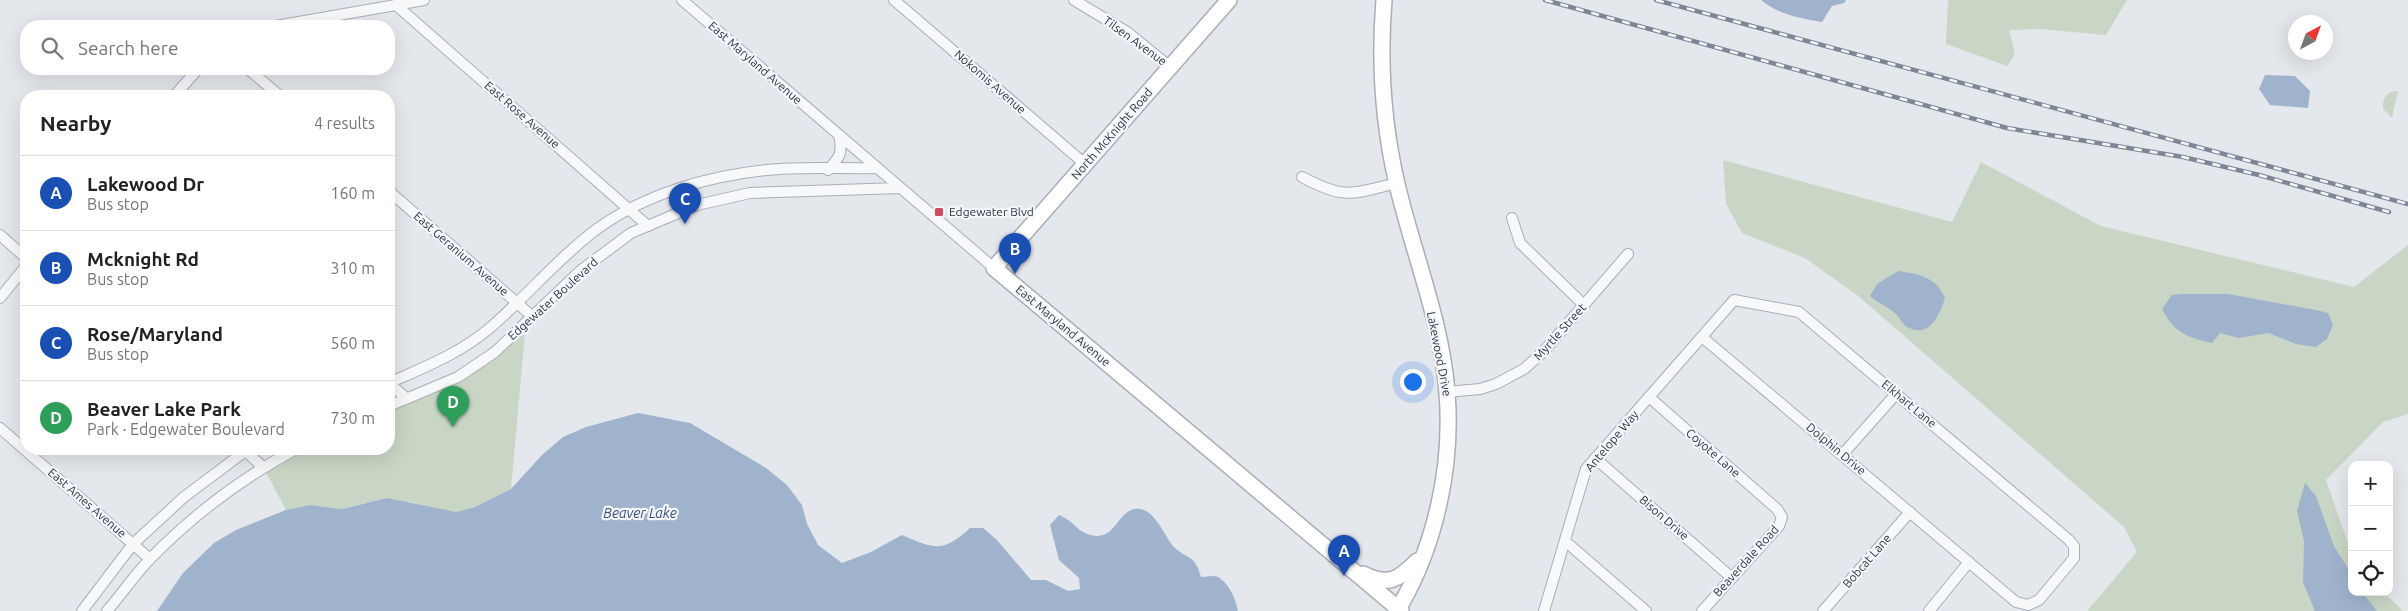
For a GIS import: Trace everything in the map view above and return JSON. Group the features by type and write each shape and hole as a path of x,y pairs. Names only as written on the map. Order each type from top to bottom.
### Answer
{"street":[{"path":"310,20 424,0"},
{"name":"East Maryland Avenue","path":"682,0 994,268 1399,610"},
{"name":"Tilsen Avenue","path":"1074,0 1127,32 1170,67"},
{"name":"North McKnight Road","path":"994,268 1229,0"},
{"name":"Lakewood Drive","path":"1384,0 1381,49 1389,145 1397,183 1437,336 1447,392 1446,446 1440,499 1422,557 1399,610"},
{"name":"Nokomis Avenue","path":"898,1 1085,164"},
{"name":"East Rose Avenue","path":"396,5 648,226"},
{"path":"179,90 193,75"},
{"path":"255,75 273,90"},
{"path":"828,170 837,160 842,149 839,135"},
{"name":"Edgewater Boulevard","path":"395,380 448,357 490,328 569,250 599,228 652,198 691,184 734,174 769,170 877,168"},
{"path":"1302,177 1337,193 1357,192 1397,183"},
{"name":"Edgewater Boulevard","path":"395,403 458,377 495,352 580,271 631,233 697,205 750,193 900,188"},
{"name":"East Geranium Avenue","path":"395,196 533,317"},
{"path":"1512,218 1520,243 1584,305"},
{"path":"0,235 20,253"},
{"name":"Myrtle Street","path":"1447,392 1496,384 1524,369 1537,358 1628,254"},
{"path":"0,298 20,273"},
{"name":"Antelope Way","path":"1544,611 1586,469 1734,300"},
{"name":"Elkhart Lane","path":"1734,300 1799,312 2069,540"},
{"name":"Dolphin Drive","path":"1702,337 2016,602 2028,605 2039,600 2071,563 2075,552 2069,540"},
{"path":"395,388 406,398"},
{"path":"1842,455 1896,394"},
{"name":"Coyote Lane","path":"1649,398 1777,509"},
{"name":"East Ames Avenue","path":"0,428 20,445"},
{"name":"East Ames Avenue","path":"31,455 150,559"},
{"path":"82,611 133,544 184,497 237,455"},
{"path":"251,455 263,466"},
{"path":"107,611 150,559 214,500 263,466 284,455"},
{"name":"Bison Drive","path":"1595,458 1732,578"},
{"name":"Beaverdale Road","path":"1702,611 1778,526 1782,517 1777,509"},
{"name":"Bobcat Lane","path":"1823,611 1910,512"},
{"path":"1565,541 1646,611"},
{"path":"1346,564 1373,579 1388,581 1400,577 1422,557"},
{"path":"1929,611 1969,562"}],"green space":[{"path":"1948,0 2127,0 2106,35 2039,29 2009,30 2015,54 2007,66 1946,44"},
{"path":"2398,91 2392,118 2383,109 2383,102 2388,94"},
{"path":"1723,160 1952,222 1981,162 2101,226 2354,287 2408,245 2408,414 2383,422 2326,480 2348,543 2348,596 2387,596 2403,611 2087,611 2137,552 2124,527 1857,295 1805,258 1742,233 1726,204"},
{"path":"525,333 511,489 475,507 456,512 410,502 365,503 342,509 310,505 286,510 263,467 285,455 395,455 395,403 458,377"}],"water":[{"path":"1761,0 1846,0 1844,3 1832,6 1822,22 1783,12"},
{"path":"2265,75 2295,76 2310,91 2308,108 2270,105 2259,89"},
{"path":"1898,271 1920,275 1932,281 1937,285 1945,298 1933,323 1923,330 1907,327 1896,314 1870,296 1877,284"},
{"path":"2228,294 2316,310 2328,313 2333,325 2327,339 2316,347 2296,344 2268,333 2239,338 2220,333 2212,343 2195,339 2182,333 2172,324 2162,309 2172,295"},
{"name":"Beaver Lake","path":"638,413 690,423 766,468 787,485 802,505 807,524 818,545 842,563 871,552 902,535 930,546 938,546 952,542 970,528 983,528 997,540 1031,580 1046,580 1068,591 1080,589 1079,578 1059,560 1050,525 1059,515 1086,534 1104,535 1129,511 1141,509 1153,516 1174,547 1196,564 1201,577 1219,577 1227,585 1236,602 1238,611 157,611 183,573 214,543 236,530 286,510 310,505 342,509 387,498 456,512 475,507 511,489 542,455 563,437 586,427"},
{"path":"2305,483 2316,496 2334,546 2348,569 2348,596 2365,596 2377,611 2315,611 2303,582 2304,541 2297,511"}],"railway":[{"path":"1545,0 2007,128 2183,157 2259,175 2389,212"},
{"path":"1656,0 2408,204"}],"place":[{"name":"Edgewater Blvd","path":"939,212"},
{"name":"Rose/Maryland","path":"685,224"},
{"name":"Mcknight Rd","path":"1015,274"},
{"name":"Beaver Lake Park","path":"453,427"},
{"name":"Lakewood Dr","path":"1344,576"}]}
